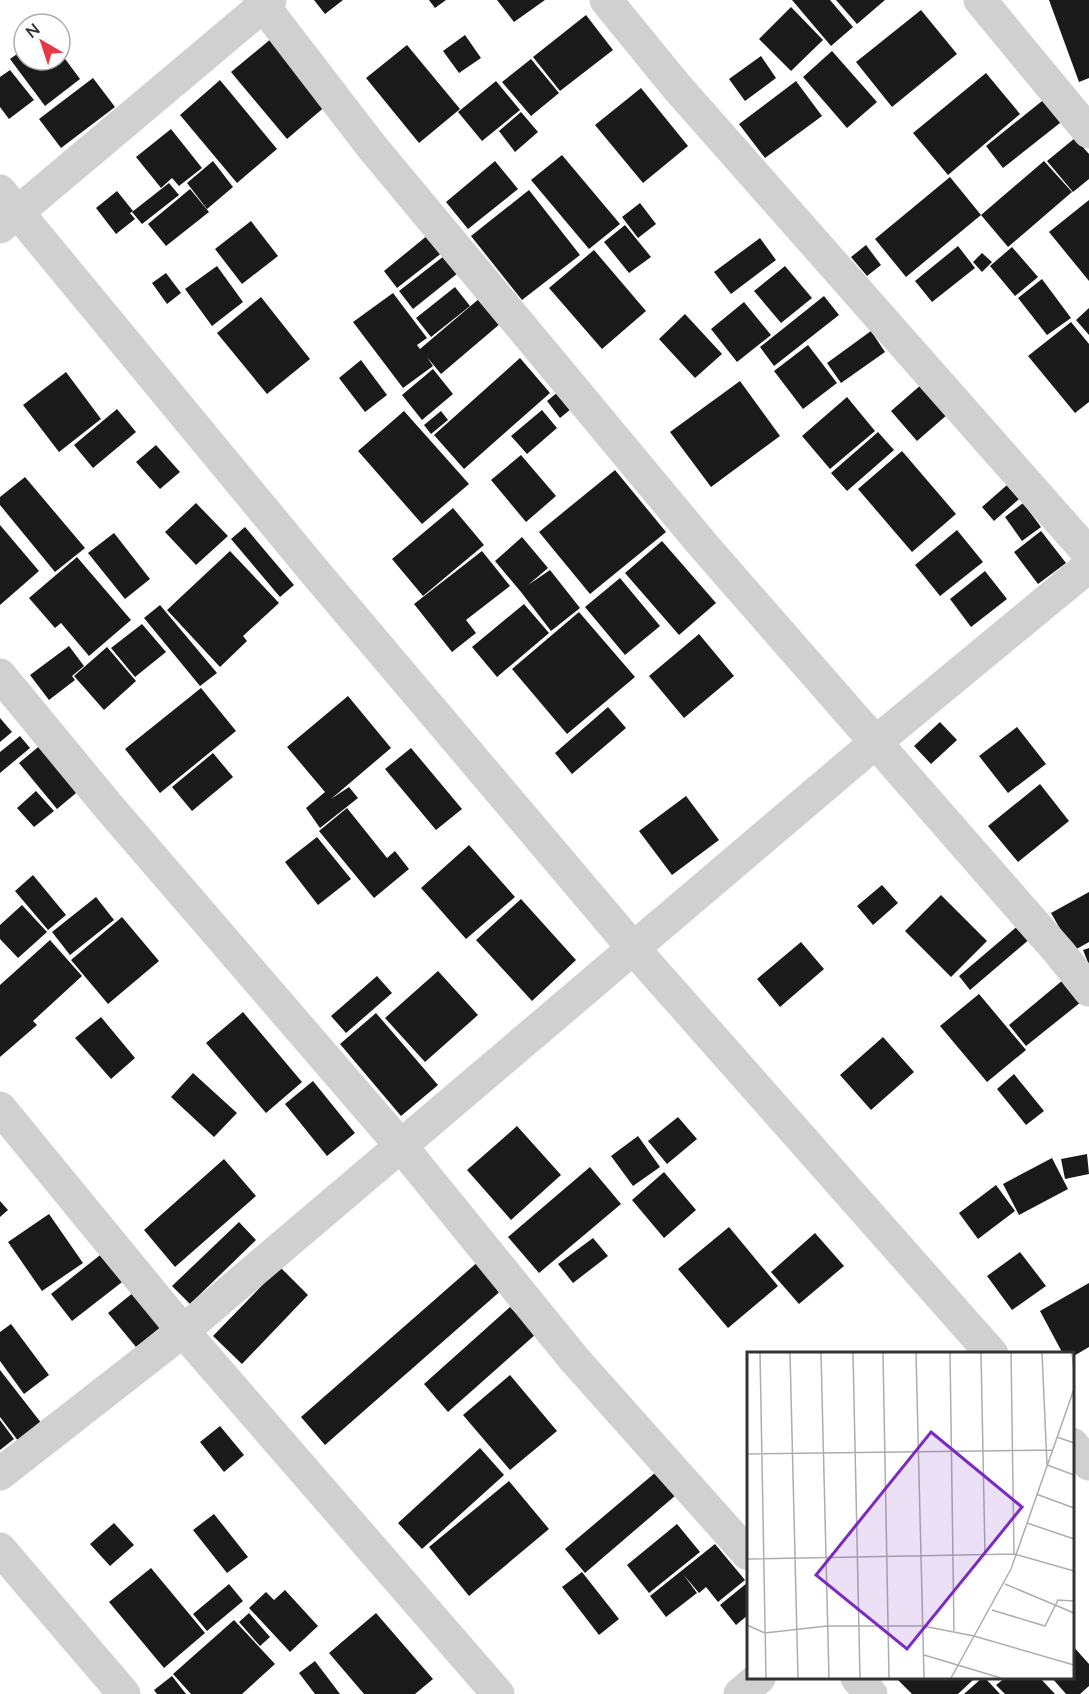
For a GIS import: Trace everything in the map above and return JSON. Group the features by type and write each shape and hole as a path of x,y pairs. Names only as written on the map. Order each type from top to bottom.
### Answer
{"street":[{"path":"606,0 676,86 1089,554"},
{"path":"980,0 1089,132"},
{"path":"991,1352 633,948 6,210 264,2 387,166 703,545 1059,952 1089,990"},
{"path":"0,1474 183,1331 876,742 1089,566"},
{"path":"0,675 108,806 401,1146 574,1359 747,1553"},
{"path":"0,1108 183,1331 498,1694"},
{"path":"1074,1432 1089,1424"},
{"path":"1074,1446 1089,1464"},
{"path":"0,1549 124,1694"},
{"path":"740,1694 757,1679"},
{"path":"859,1679 871,1694"}],"building":[{"path":"314,0 343,0 325,14"},
{"path":"429,0 446,0 435,8"},
{"path":"497,0 545,0 514,22"},
{"path":"792,0 830,0 853,27 831,46"},
{"path":"836,0 885,0 857,24"},
{"path":"1049,0 1089,0 1089,78 1079,82"},
{"path":"791,7 823,40 791,71 759,39"},
{"path":"921,10 957,54 892,107 856,62"},
{"path":"586,15 613,50 560,91 533,57"},
{"path":"465,35 481,58 459,73 443,51"},
{"path":"272,38 327,105 287,139 231,72"},
{"path":"407,45 460,109 419,143 366,78"},
{"path":"832,51 877,102 847,128 803,77"},
{"path":"761,56 776,78 745,101 729,79"},
{"path":"531,59 559,93 531,116 502,82"},
{"path":"72,68 80,79 45,106 20,72 72,72"},
{"path":"10,70 34,100 9,119 0,107 0,77"},
{"path":"986,73 1020,114 948,175 913,133"},
{"path":"93,78 115,107 61,148 39,119"},
{"path":"220,80 277,149 237,183 180,115"},
{"path":"496,81 520,110 482,141 458,112"},
{"path":"796,81 822,116 765,158 739,124"},
{"path":"641,88 688,146 643,183 595,125"},
{"path":"1047,97 1065,119 1003,168 986,146"},
{"path":"521,112 538,132 515,152 499,131"},
{"path":"171,129 202,168 179,186 172,178 161,188 136,157"},
{"path":"1075,138 1089,154 1089,179 1073,192 1047,161"},
{"path":"562,155 620,224 589,249 531,180"},
{"path":"213,161 233,187 207,209 187,183"},
{"path":"495,161 518,189 468,229 446,202"},
{"path":"1044,161 1072,192 1008,247 981,215"},
{"path":"950,177 981,215 906,277 875,239"},
{"path":"169,183 179,195 142,224 132,212"},
{"path":"190,189 209,212 166,246 148,224"},
{"path":"529,190 580,255 522,300 471,236"},
{"path":"117,191 133,211 130,213 135,219 116,234 96,208"},
{"path":"1089,200 1089,281 1049,232"},
{"path":"640,203 656,224 638,238 622,217"},
{"path":"251,221 278,256 242,284 215,249"},
{"path":"625,225 651,257 629,273 604,242"},
{"path":"428,235 443,252 397,288 384,271"},
{"path":"760,238 776,260 731,294 714,272"},
{"path":"866,245 881,265 867,276 851,257"},
{"path":"958,246 975,268 932,302 915,281"},
{"path":"1012,247 1038,277 1015,296 990,266"},
{"path":"594,250 646,311 602,349 549,288"},
{"path":"982,253 992,262 982,272 973,262"},
{"path":"444,256 458,273 413,309 399,291"},
{"path":"217,266 243,302 212,326 185,289"},
{"path":"785,266 812,298 781,323 754,291"},
{"path":"166,273 181,293 167,304 152,283"},
{"path":"1042,279 1071,318 1047,335 1018,298"},
{"path":"455,287 470,306 431,337 416,318"},
{"path":"393,293 427,338 417,345 420,349 480,298 501,323 441,374 427,357 433,366 403,388 353,322"},
{"path":"824,296 839,315 774,366 760,347"},
{"path":"261,297 310,359 267,394 217,333"},
{"path":"744,302 771,335 737,362 711,329"},
{"path":"1089,308 1089,335 1076,320"},
{"path":"685,314 722,354 695,378 659,339"},
{"path":"1071,322 1089,344 1089,402 1075,413 1028,356"},
{"path":"871,331 885,352 841,383 827,363"},
{"path":"808,345 837,383 803,409 774,371"},
{"path":"520,358 550,393 464,469 434,435"},
{"path":"361,360 387,395 365,412 339,378"},
{"path":"433,369 453,394 422,420 402,395"},
{"path":"66,372 101,419 59,452 23,405"},
{"path":"740,381 780,436 711,487 670,432"},
{"path":"922,384 948,414 917,441 891,411"},
{"path":"558,392 571,409 560,418 547,401"},
{"path":"847,397 875,431 830,469 802,436"},
{"path":"117,409 136,432 93,468 74,445"},
{"path":"542,410 557,428 527,454 511,436"},
{"path":"404,411 469,484 422,524 358,451"},
{"path":"441,411 448,420 431,434 424,425"},
{"path":"878,432 894,450 847,491 831,473"},
{"path":"156,445 180,472 160,489 136,462"},
{"path":"902,451 956,514 912,552 858,489"},
{"path":"521,455 556,496 526,522 491,480"},
{"path":"615,470 666,532 590,594 539,532"},
{"path":"25,477 85,548 55,572 0,505 0,497"},
{"path":"1007,485 1019,499 994,521 982,507"},
{"path":"196,503 228,536 196,565 165,532"},
{"path":"1023,503 1041,527 1022,541 1005,517"},
{"path":"453,508 484,545 423,596 392,559"},
{"path":"0,525 39,571 0,605"},
{"path":"245,527 294,585 280,597 231,539"},
{"path":"957,530 983,562 940,596 915,565"},
{"path":"1041,531 1066,563 1038,584 1014,552"},
{"path":"114,533 150,579 125,599 88,553"},
{"path":"522,537 548,568 528,585 550,570 580,608 551,631 495,561"},
{"path":"662,541 716,603 679,635 625,573"},
{"path":"230,551 279,603 243,636 247,641 220,667 167,610"},
{"path":"482,551 510,586 466,620 476,633 452,652 414,604"},
{"path":"77,557 131,620 89,656 61,623 55,628 29,598"},
{"path":"985,571 1007,599 971,627 950,599"},
{"path":"620,578 660,626 625,655 585,607"},
{"path":"524,604 549,633 497,677 472,647"},
{"path":"160,605 217,673 200,686 144,618"},
{"path":"579,612 635,677 567,734 512,669"},
{"path":"142,624 166,652 135,677 111,648"},
{"path":"699,634 734,676 684,718 649,676"},
{"path":"69,646 84,666 72,676 75,680 49,700 30,675"},
{"path":"107,647 136,681 104,710 74,676"},
{"path":"201,688 236,731 160,793 125,749"},
{"path":"348,696 391,748 331,799 349,787 358,798 320,828 306,808 325,792 287,747"},
{"path":"608,707 626,728 572,774 555,753"},
{"path":"0,718 12,732 0,742"},
{"path":"940,722 957,740 931,764 914,746"},
{"path":"1017,727 1046,764 1008,793 979,756"},
{"path":"20,736 30,748 0,773 0,752"},
{"path":"43,743 82,788 57,809 19,763"},
{"path":"411,748 462,809 436,830 385,769"},
{"path":"213,753 233,777 192,811 172,787"},
{"path":"1040,784 1069,821 1018,862 988,826"},
{"path":"36,791 54,811 34,827 17,808"},
{"path":"686,796 719,840 672,875 639,831"},
{"path":"347,808 387,858 395,851 409,869 374,898 319,831"},
{"path":"317,837 351,879 318,905 285,862"},
{"path":"469,845 515,897 466,939 421,888"},
{"path":"33,875 66,915 48,930 15,891"},
{"path":"882,885 898,903 873,925 857,906"},
{"path":"1089,892 1089,942 1073,951 1051,913"},
{"path":"941,895 987,941 951,977 905,931"},
{"path":"96,897 114,920 70,955 52,932"},
{"path":"521,899 576,960 532,1001 476,940"},
{"path":"22,905 47,932 18,958 0,939 0,925"},
{"path":"122,917 159,961 108,1004 71,960"},
{"path":"1019,925 1031,938 970,990 959,976"},
{"path":"50,940 82,976 33,1021 37,1025 0,1057 0,985"},
{"path":"801,942 824,969 780,1007 757,979"},
{"path":"1089,948 1089,965 1083,950"},
{"path":"438,971 478,1015 425,1062 385,1018"},
{"path":"377,976 392,993 346,1033 331,1016"},
{"path":"1063,980 1081,1002 1026,1046 1009,1025"},
{"path":"979,994 1026,1050 987,1082 940,1026"},
{"path":"243,1012 302,1082 266,1113 206,1043"},
{"path":"376,1013 438,1085 401,1116 340,1044"},
{"path":"101,1017 135,1058 111,1079 75,1038"},
{"path":"883,1037 914,1072 871,1110 840,1075"},
{"path":"193,1073 237,1113 214,1137 171,1097"},
{"path":"1014,1074 1044,1111 1026,1125 997,1089"},
{"path":"313,1081 355,1133 327,1156 285,1104"},
{"path":"678,1117 697,1139 667,1164 648,1141"},
{"path":"517,1126 561,1175 511,1220 467,1170"},
{"path":"638,1136 660,1167 633,1186 611,1156"},
{"path":"1087,1154 1089,1174 1065,1179 1061,1159"},
{"path":"1052,1158 1068,1189 1019,1215 1003,1184"},
{"path":"224,1159 256,1196 175,1267 144,1230"},
{"path":"590,1167 621,1204 539,1273 508,1237"},
{"path":"664,1172 696,1210 664,1238 632,1200"},
{"path":"996,1185 1015,1211 978,1239 959,1213"},
{"path":"0,1201 8,1210 0,1217"},
{"path":"49,1214 83,1263 42,1291 8,1242"},
{"path":"239,1222 256,1240 190,1304 172,1286"},
{"path":"729,1227 778,1286 728,1328 678,1269"},
{"path":"815,1233 844,1266 799,1304 771,1272"},
{"path":"593,1238 608,1256 573,1283 558,1264"},
{"path":"104,1252 126,1279 72,1321 51,1294"},
{"path":"1020,1252 1046,1286 1012,1310 987,1276"},
{"path":"480,1260 504,1288 325,1445 301,1417"},
{"path":"280,1267 308,1295 242,1364 213,1336"},
{"path":"1089,1283 1089,1347 1074,1356 1074,1352 1062,1352 1040,1311"},
{"path":"139,1288 167,1322 136,1347 108,1313"},
{"path":"510,1307 536,1334 448,1412 424,1384"},
{"path":"11,1324 49,1375 24,1394 0,1361 0,1332"},
{"path":"0,1370 42,1424 19,1442 0,1417"},
{"path":"510,1375 557,1431 510,1470 463,1415"},
{"path":"0,1420 14,1439 0,1450"},
{"path":"220,1426 244,1455 224,1472 200,1442"},
{"path":"480,1448 504,1475 422,1549 398,1523"},
{"path":"656,1472 676,1495 585,1573 565,1549"},
{"path":"509,1481 549,1529 469,1596 429,1547"},
{"path":"214,1514 248,1557 227,1573 193,1530"},
{"path":"114,1523 134,1545 110,1566 90,1544"},
{"path":"677,1524 700,1552 649,1593 627,1565"},
{"path":"715,1544 745,1580 718,1602 706,1587 699,1593 683,1574 697,1593 666,1617 650,1596"},
{"path":"151,1568 205,1633 164,1668 109,1602"},
{"path":"582,1572 619,1619 599,1635 562,1587"},
{"path":"747,1583 747,1616 736,1625 720,1605"},
{"path":"229,1584 243,1601 207,1631 193,1614"},
{"path":"285,1590 318,1626 290,1652 249,1608 266,1592 274,1600"},
{"path":"249,1613 270,1637 260,1646 239,1622"},
{"path":"376,1613 433,1679 415,1694 364,1694 329,1653"},
{"path":"234,1620 275,1664 242,1694 191,1694 173,1674"},
{"path":"1074,1647 1089,1664 1089,1686 1080,1694 1066,1694 1053,1679 1074,1679"},
{"path":"315,1661 340,1694 315,1694 299,1673"},
{"path":"172,1676 186,1694 157,1694 154,1690"},
{"path":"897,1679 974,1679 958,1694 912,1694"},
{"path":"981,1679 986,1679 1000,1694 964,1694"},
{"path":"1004,1679 1041,1679 1055,1694 1005,1694 996,1685"}]}
